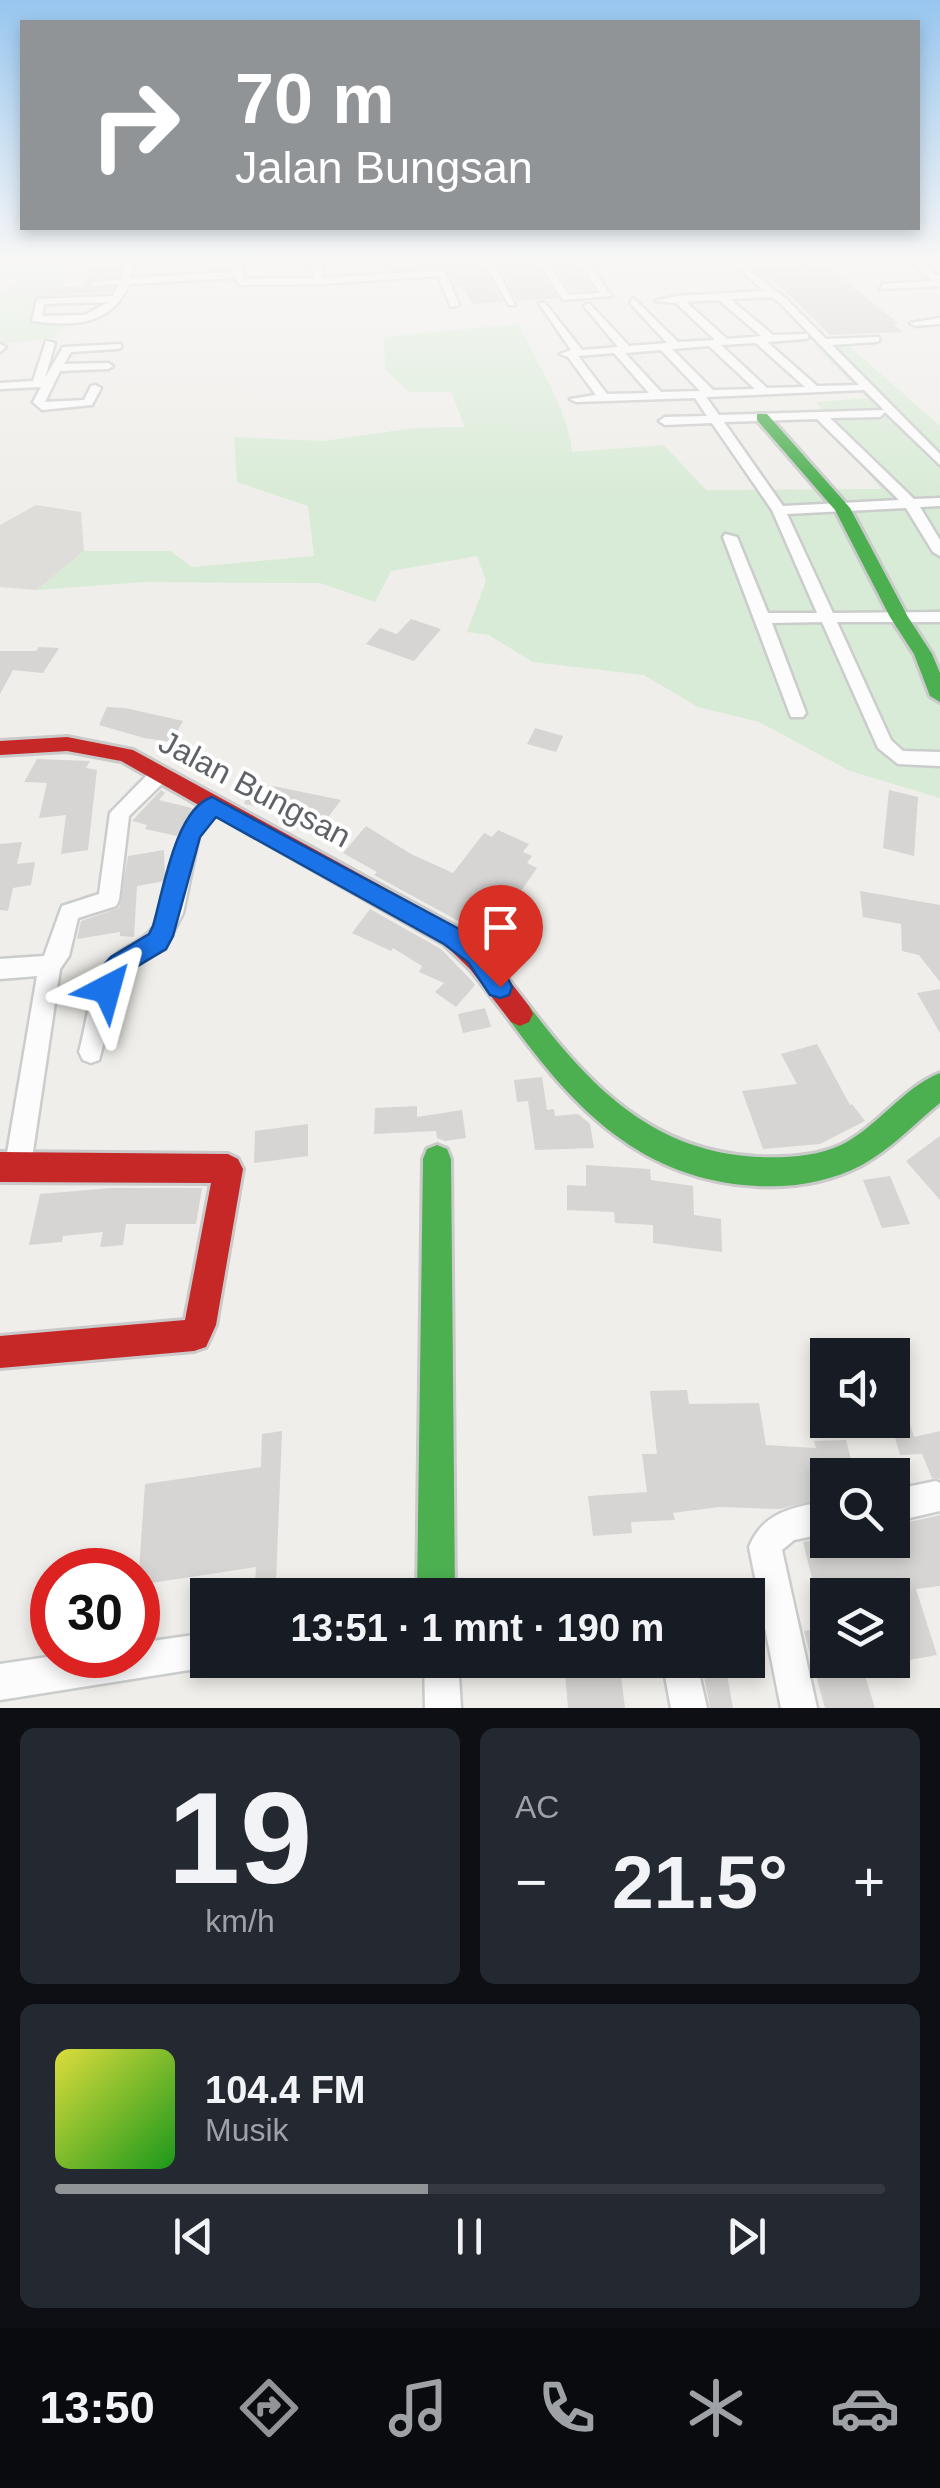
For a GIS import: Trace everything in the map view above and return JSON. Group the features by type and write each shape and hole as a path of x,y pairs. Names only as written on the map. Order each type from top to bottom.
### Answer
{"street":[{"path":"563,341 604,398"},
{"path":"615,341 658,396"},
{"path":"666,341 779,510 889,752 914,760 940,759"},
{"path":"571,354 738,341"},
{"path":"766,341 815,390"},
{"path":"817,341 938,475"},
{"path":"818,341 940,461"},
{"path":"718,342 765,392"},
{"path":"50,344 39,402 42,406 88,404 95,388"},
{"path":"0,386 43,384 58,368 67,349 116,346"},
{"path":"58,368 108,366"},
{"path":"576,399 859,388"},
{"path":"665,421 880,412"},
{"path":"820,415 911,504 940,552"},
{"path":"762,417 842,508 899,617 923,654 940,696"},
{"path":"779,510 940,502"},
{"path":"730,537 797,713"},
{"path":"762,618 940,617"},
{"name":"Jalan Bungsan","path":"0,748 86,745 126,755 158,776 352,878 477,955 546,1050 589,1098 646,1146 688,1164 722,1173 758,1175 831,1164 858,1151 940,1086"},
{"path":"0,1352 194,1335 200,1325 228,1169 9,1166 50,966 58,956 69,912 104,903 112,895 120,813 137,792 158,776"},
{"path":"91,1052 111,974 129,956 157,942 172,913 190,834 212,805"},
{"path":"0,969 50,966"},
{"path":"435,1578 432,1506 440,1242 438,1159"},
{"path":"910,1502 936,1497"},
{"path":"799,1708 765,1547 771,1535 788,1524 810,1520"},
{"path":"0,1682 190,1653"},
{"path":"442,1678 443,1708"},
{"path":"682,1678 688,1708"}],"shaded area":[{"path":"36,505 81,512 84,551 37,590 0,587 0,525"}],"green space":[{"path":"384,341 527,341 565,419 572,452 664,445 706,490 881,489 816,402 867,398 813,344 846,343 940,426 940,798 850,771 759,722 698,707 644,675 533,662 489,635 467,632 486,581 477,556 391,571 375,602 320,583 143,582 37,590 84,551 170,551 192,567 314,556 308,506 237,482 234,437 323,441 414,428 465,427 451,392 409,392 385,369"}],"building":[{"path":"411,619 441,629 414,661 366,644 380,628 397,634"},
{"path":"39,647 59,648 43,673 13,670 0,694 0,651 36,651"},
{"path":"107,707 183,721 171,742 144,738 99,725"},
{"path":"535,728 563,736 556,752 527,744"},
{"path":"37,759 90,761 86,768 97,770 88,850 61,854 66,815 39,818 47,783 24,782"},
{"path":"252,784 341,800 315,835 290,826 300,813 244,804"},
{"path":"161,790 165,793 159,800 192,808 177,836 145,829 147,825 132,821"},
{"path":"889,790 918,797 914,856 883,848"},
{"path":"366,826 411,854 453,873 484,833 492,837 498,830 529,844 523,852 532,856 527,863 537,868 521,891 513,925 470,917 464,924 374,875 377,872 343,853"},
{"path":"22,842 17,864 35,862 31,885 13,888 8,911 0,910 0,844"},
{"path":"164,850 165,881 137,886 134,937 120,936 120,932 77,939 81,921 119,908 128,856"},
{"path":"860,891 940,905 940,982 919,955 902,951 901,924 863,917"},
{"path":"370,909 441,949 472,981 475,985 456,1007 435,992 444,983 419,972 422,966 393,948 391,951 352,933"},
{"path":"940,989 940,1033 917,993"},
{"path":"485,1008 491,1027 463,1033 458,1014"},
{"path":"817,1044 850,1105 865,1121 820,1144 763,1149 742,1091 797,1084 781,1054"},
{"path":"542,1077 547,1110 554,1109 555,1116 578,1114 590,1124 594,1148 535,1150 528,1101 517,1102 514,1080"},
{"path":"417,1106 417,1117 462,1110 466,1138 445,1141 437,1138 436,1131 374,1134 375,1108"},
{"path":"308,1124 308,1156 254,1163 255,1131"},
{"path":"940,1136 940,1200 906,1161"},
{"path":"586,1165 650,1169 651,1180 693,1186 694,1215 721,1219 722,1252 653,1243 653,1225 615,1223 614,1212 567,1210 567,1185 586,1186"},
{"path":"890,1176 910,1224 882,1228 863,1180"},
{"path":"111,1188 202,1188 196,1224 126,1224 123,1245 100,1247 103,1232 29,1245 40,1194"},
{"path":"687,1390 689,1404 759,1403 766,1445 816,1448 814,1441 846,1440 851,1458 810,1458 810,1502 780,1509 719,1507 673,1513 675,1520 631,1522 632,1533 593,1536 588,1496 647,1492 642,1454 657,1454 650,1391"},
{"path":"910,1424 914,1437 940,1431 940,1479 932,1478 922,1454 900,1455 895,1438 910,1438"},
{"path":"282,1431 276,1578 255,1578 256,1567 160,1582 160,1548 141,1548 145,1484 261,1467 262,1434"},
{"path":"940,1515 940,1586 916,1589 937,1655 910,1660 910,1578 812,1578 803,1542 810,1541 810,1558 910,1558 910,1522"},
{"path":"810,1630 810,1653 804,1631"},
{"path":"566,1678 621,1678 625,1708 568,1708"},
{"path":"704,1678 728,1678 733,1708 710,1708"},
{"path":"817,1678 866,1678 875,1708 825,1708"}],"traffic: fast":[{"path":"762,417 842,508 899,617 923,654 940,696"},
{"path":"520,1014 568,1075 624,1126 690,1161 727,1170 788,1171 839,1160 873,1141 940,1086"},
{"path":"436,1578 437,1159"}],"traffic: jam":[{"path":"0,748 67,744 126,755 453,937 479,961 520,1014"},
{"path":"0,1167 228,1169 200,1325 194,1335 0,1352"}],"route":[{"path":"107,989 111,974 129,956 157,942 165,929 190,834 212,805 352,878 453,937 477,955 500,987"}]}
